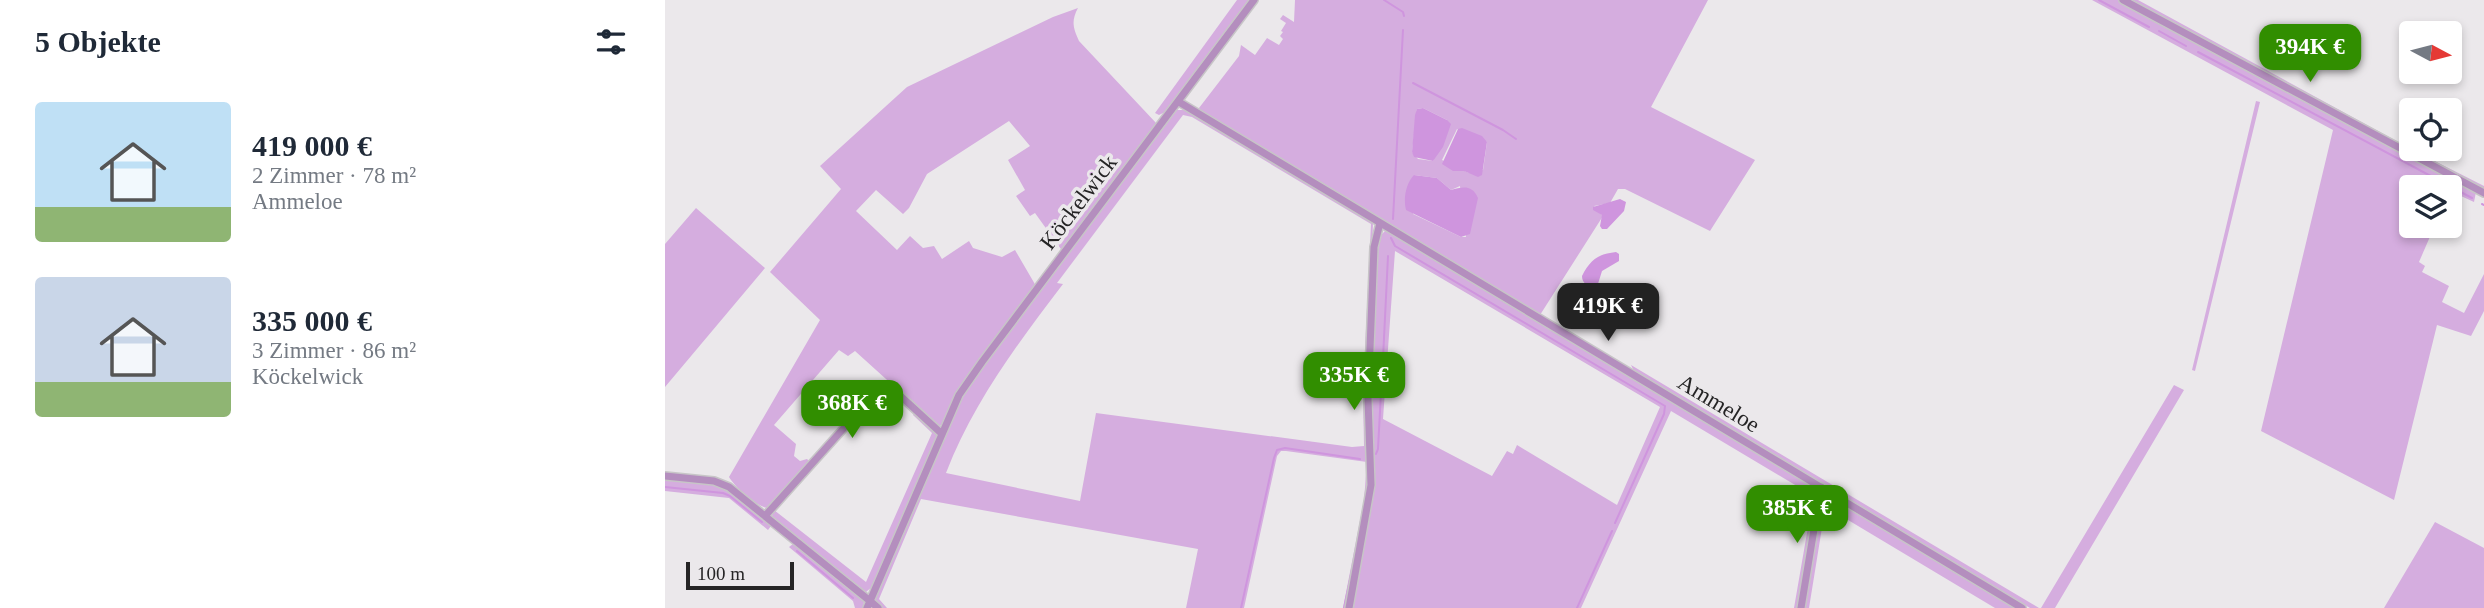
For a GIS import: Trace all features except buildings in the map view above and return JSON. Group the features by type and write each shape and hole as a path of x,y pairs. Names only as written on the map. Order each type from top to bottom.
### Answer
{"street":[{"name":"Köckelwick","path":"869,605 959,395 1254,0"},
{"path":"2123,0 2484,192"},
{"name":"Ammeloe","path":"1179,102 2022,608"},
{"path":"1349,608 1371,485 1368,400 1374,247 1380,223"},
{"path":"765,516 878,390 894,390 942,434"},
{"path":"665,476 724,484 869,605 877,608"},
{"path":"1801,608 1821,487"}],"shaded area":[{"path":"1237,0 1250,0 1169,110 1159,115 1155,113"},
{"path":"1295,0 1708,0 1651,107 1755,160 1710,231 1625,189 1618,189 1610,203 1594,206 1603,216 1540,315 1201,112 1199,108 1239,56 1241,45 1255,55 1267,38 1279,45 1283,39 1280,36 1283,32 1281,31 1286,23 1280,19 1283,15 1294,22","holes":["1423,108 1447,120 1433,161 1418,159 1412,152 1417,109","1457,129 1487,142 1483,170 1469,173 1442,160","1414,175 1437,178 1451,190 1460,186 1466,237 1413,214"]},
{"path":"2092,0 2118,0 2399,151 2399,161 2418,161 2444,175 2399,175 2399,238 2429,238 2419,262 2425,266 2422,272 2449,286 2442,302 2464,313 2484,274 2484,311 2471,336 2437,325 2394,500 2261,431 2333,130"},
{"path":"2127,0 2138,0 2399,145"},
{"path":"1078,8 1074,24 1079,41 1157,124 1063,252 1035,213 1030,216 1016,196 1025,190 1008,160 1030,146 1009,121 927,174 903,214 876,190 856,211 897,250 910,236 923,248 934,246 942,259 969,241 973,248 1002,257 1015,250 1036,286 938,426 855,351 848,356 839,350 774,425 796,444 794,456 800,461 807,459 810,462 768,508 752,500 729,477 820,320 770,272 841,189 820,166 907,87 1053,17"},
{"path":"2256,101 2260,102 2195,371 2192,370"},
{"path":"1423,108 1451,124 1443,147 1433,161 1414,157 1412,152 1415,115 1417,109"},
{"path":"1177,110 1189,110 1373,222 1367,394 1369,485 1348,608 1343,608 1364,500 1367,462 1281,451 1277,456 1244,608 1186,608 1198,549 921,499 879,599 887,608 880,608 874,599 958,405 984,364","holes":["1183,115 1192,117 1371,224 1363,391 1364,446 1352,447 1096,413 1080,501 946,473 983,398 1013,351 1063,284 1057,283"]},
{"path":"1458,129 1482,136 1487,142 1482,175 1478,177 1464,171 1453,171 1442,164"},
{"path":"2430,161 2435,161 2484,186 2484,190 2462,178 2462,175 2456,175"},
{"path":"1414,175 1437,178 1451,190 1473,190 1478,198 1470,234 1461,237 1406,210 1406,191"},
{"path":"2462,184 2476,192 2474,202 2462,196"},
{"path":"1620,199 1626,202 1624,211 1607,229 1602,229 1602,215 1593,210 1593,207"},
{"path":"696,208 765,268 665,387 665,244"},
{"path":"1389,231 1816,486 1818,491 1799,608 1794,608 1812,504 1807,492 1671,411 1581,608 1353,608 1373,496 1370,400 1377,249 1380,236","holes":["1395,251 1660,407 1617,505 1517,445 1513,454 1507,451 1492,476 1383,419"]},
{"path":"1616,252 1619,254 1619,261 1602,271 1597,287 1585,284 1582,276 1588,266 1599,256"},
{"path":"1631,365 2039,608 2030,608 1634,371"},
{"path":"2174,385 2184,390 2055,608 2041,608"},
{"path":"916,412 936,430 937,435 873,586 866,592 772,516 774,510 866,582 932,433 913,415"},
{"path":"665,479 704,482 725,488 743,500 771,526 768,530 729,498 665,491"},
{"path":"1828,493 2021,608 1995,608 1823,505 1825,509 1809,608 1803,608 1822,497"},
{"path":"2435,522 2484,548 2484,608 2384,608"},
{"path":"793,544 799,546 855,593 864,602 863,608 855,608 853,601 789,547"}],"waterway":[{"path":"1384,0 1403,12 1404,16"},
{"path":"2099,0 2149,27"},
{"path":"1393,219 1403,30"},
{"path":"2159,31 2186,46"},
{"path":"2198,52 2472,198"},
{"path":"1413,83 1516,139"},
{"path":"1391,238 1395,246 1665,406 1664,414 1615,523"},
{"path":"1382,379 1388,256"},
{"path":"1376,454 1381,392"},
{"path":"1241,608 1277,450 1285,448 1360,459"},
{"path":"665,487 723,493 762,522"},
{"path":"1577,608 1612,531"},
{"path":"797,551 853,598"},
{"path":"1344,608 1352,570"}]}
